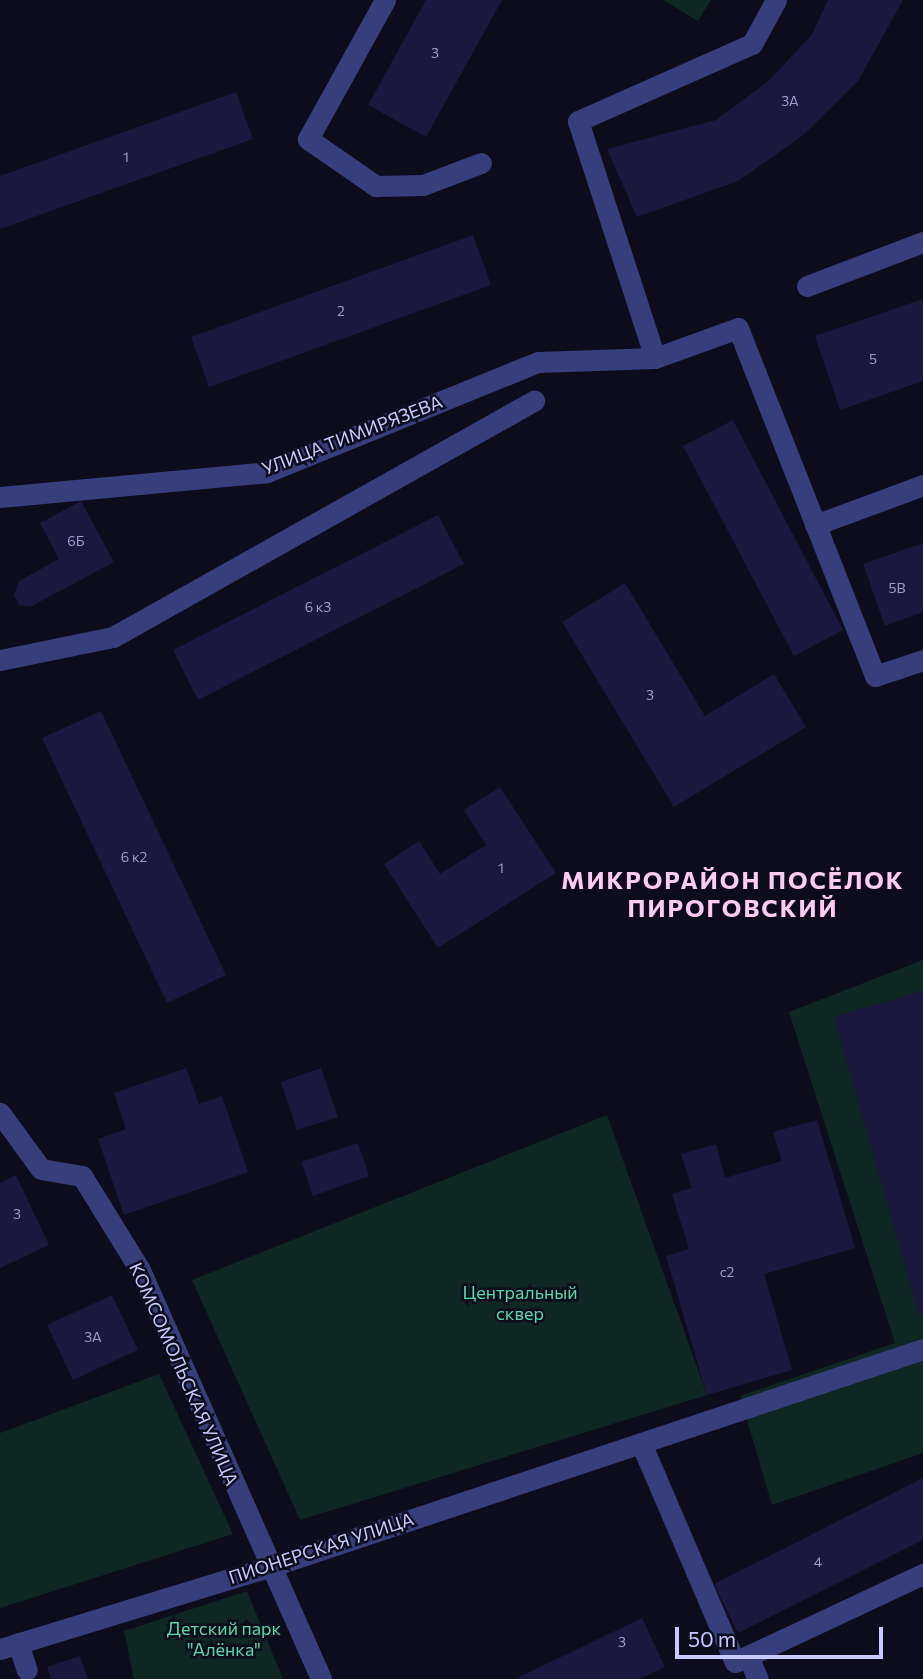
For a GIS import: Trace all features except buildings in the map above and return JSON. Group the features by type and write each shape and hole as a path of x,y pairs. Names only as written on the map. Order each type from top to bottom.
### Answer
{"street":[{"path":"385,0 309,139 376,186 423,185 481,163"},
{"path":"655,358 578,121 752,44 776,0"},
{"path":"807,286 923,242"},
{"name":"УЛИЦА ТИМИРЯЗЕВА","path":"0,497 267,472 538,362 655,358 738,328 874,676 923,660"},
{"path":"0,660 113,637 534,401"},
{"path":"815,525 923,485"},
{"name":"КОМСОМОЛЬСКАЯ УЛИЦА","path":"0,1113 41,1169 82,1176 139,1270 321,1679"},
{"name":"ПИОНЕРСКАЯ УЛИЦА","path":"9,1646 269,1567 597,1454 641,1443 923,1349"},
{"path":"641,1443 735,1662 923,1574"},
{"path":"9,1646 27,1670"},
{"path":"748,1656 758,1679"}],"green space":[{"path":"663,0 711,0 698,21"},
{"path":"923,960 923,1453 772,1505 740,1396 895,1343 789,1012"},
{"name":"Центральный сквер","path":"607,1115 707,1395 300,1520 192,1280"},
{"path":"159,1374 233,1534 0,1608 0,1433"},
{"name":"Детский парк \"Алёнка\"","path":"247,1591 283,1679 134,1679 124,1631"}],"district":[{"name":"МИКРОРАЙОН ПОСЁЛОК ПИРОГОВСКИЙ","path":"733,894"}]}
